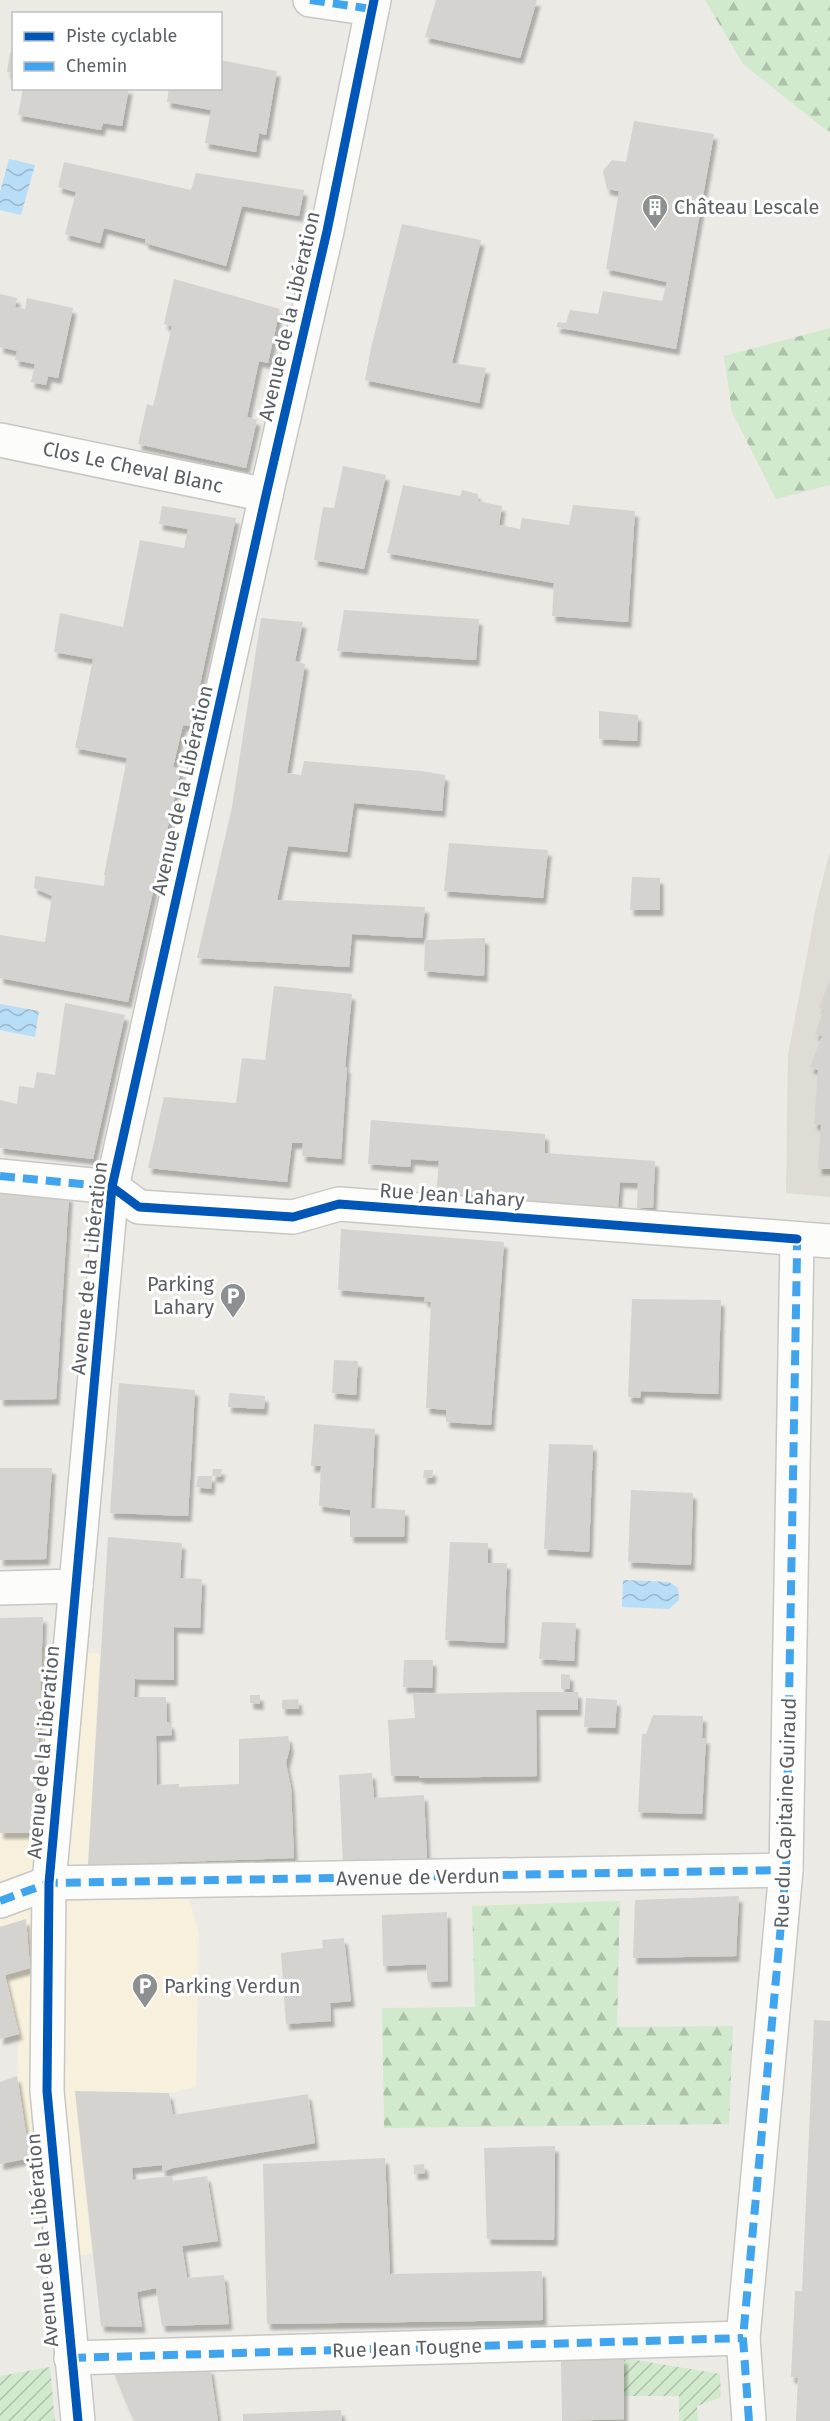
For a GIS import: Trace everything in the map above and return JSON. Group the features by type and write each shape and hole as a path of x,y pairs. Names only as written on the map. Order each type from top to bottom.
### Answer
{"street":[{"path":"310,0 373,5"},
{"name":"Avenue de la Libération","path":"78,2421 47,2091 49,1883 112,1187 327,231 373,5"},
{"name":"Clos Le Cheval Blanc","path":"0,440 266,495"},
{"path":"0,1176 112,1187"},
{"name":"Rue Jean Lahary","path":"112,1187 139,1207 293,1217 339,1204 830,1241"},
{"name":"Rue du Capitaine Guiraud","path":"749,2421 743,2338 786,1870 797,1239"},
{"path":"0,1588 76,1586"},
{"name":"Avenue de Verdun","path":"0,1901 49,1883 786,1870"},
{"name":"Rue Jean Tougne","path":"71,2358 743,2338"}],"shaded area":[{"path":"830,851 830,1197 786,1193 788,1055 817,902"},
{"path":"41,1653 100,1653 88,1865 179,1862 199,1934 196,2087 169,2093 75,2092 92,2253 42,2264 30,2158 17,2076 19,2034 5,1975 30,1968 26,1920 0,1927 0,1833 32,1833 36,1829"}],"green space":[{"path":"705,0 830,0 830,133 743,64"},
{"path":"830,328 830,485 776,499 732,412 724,356"},
{"path":"620,1901 617,2027 733,2026 729,2124 384,2128 382,2008 475,2007 472,1906"},
{"path":"624,2358 720,2374 721,2397 697,2406 698,2421 679,2421 679,2396 624,2396"},
{"path":"50,2367 55,2421 0,2421 0,2376"}],"water":[{"path":"9,159 35,165 21,215 0,210 0,192"},
{"path":"0,1004 39,1011 35,1037 0,1030"},
{"path":"623,1580 669,1582 678,1588 679,1600 669,1609 622,1607"}],"building":[{"path":"436,0 537,0 520,58 425,37"},
{"path":"10,52 12,52 12,73 7,72"},
{"path":"222,60 277,71 266,135 259,133 256,152 205,143 211,110 167,102 169,90 222,90"},
{"path":"23,90 129,90 122,126 103,123 101,130 18,115"},
{"name":"Château Lescale","path":"634,121 714,134 676,349 556,327 558,322 566,323 570,310 598,314 603,291 662,301 667,282 606,269 619,191 607,189 603,171 612,160 626,162"},
{"path":"64,162 191,190 196,173 304,190 299,216 242,206 226,266 145,243 145,239 104,228 100,243 65,234 76,192 58,187"},
{"path":"402,224 481,240 452,363 486,368 479,403 365,380"},
{"path":"174,279 280,309 268,363 259,361 247,417 257,420 246,468 138,444 147,404 153,406 172,326 164,324"},
{"path":"0,294 17,298 15,307 25,309 27,298 73,308 58,378 48,376 46,385 31,382 35,364 15,360 17,351 0,347"},
{"path":"343,466 386,475 364,569 314,560 323,507 334,508"},
{"path":"403,485 460,496 462,490 478,494 478,501 502,506 499,525 520,529 522,518 569,525 573,505 635,511 628,622 552,616 554,583 387,553"},
{"path":"162,506 236,518 191,726 183,725 173,767 181,769 128,1002 0,978 0,935 45,942 52,896 34,888 35,876 104,886 104,875 127,758 75,748 93,659 54,652 60,613 123,627 140,540 184,548 188,529 159,524"},
{"path":"344,610 479,619 476,660 337,651"},
{"path":"261,618 303,622 295,661 305,664 287,773 301,775 304,761 445,775 442,811 354,803 347,852 288,846 277,900 425,907 422,938 352,934 349,967 197,958 232,807"},
{"path":"599,711 638,715 637,741 599,739"},
{"path":"449,843 548,850 543,898 444,891"},
{"path":"632,877 660,878 660,910 630,910"},
{"path":"485,938 484,976 424,971 425,940"},
{"path":"830,980 830,1169 818,1169 821,1125 814,1124 818,1070 810,1067 822,1036 815,1034 824,1010 819,1008"},
{"path":"274,986 352,994 345,1067 347,1067 341,1159 302,1156 303,1143 292,1143 287,1182 148,1168 164,1097 236,1103 242,1058 265,1060"},
{"path":"65,1003 125,1015 93,1159 0,1148 0,1100 17,1104 19,1086 34,1088 37,1072 55,1075"},
{"path":"371,1120 545,1134 545,1153 655,1161 653,1208 637,1208 638,1183 620,1182 618,1207 436,1197 439,1161 411,1159 410,1167 368,1164"},
{"path":"0,1186 69,1196 56,1399 0,1400"},
{"path":"341,1229 504,1242 491,1425 446,1422 446,1410 426,1408 431,1302 424,1301 425,1297 338,1290"},
{"path":"632,1299 721,1300 718,1394 641,1391 640,1398 628,1397"},
{"path":"334,1360 358,1361 356,1395 332,1393"},
{"path":"119,1383 195,1390 188,1516 110,1513"},
{"path":"229,1393 265,1396 264,1409 228,1407"},
{"path":"314,1424 375,1429 371,1508 405,1510 404,1537 350,1537 350,1510 319,1506 321,1466 311,1466"},
{"path":"549,1444 593,1445 589,1552 544,1549"},
{"path":"0,1468 52,1468 46,1559 0,1560"},
{"path":"213,1469 222,1469 220,1477 212,1476"},
{"path":"424,1470 433,1470 432,1478 423,1478"},
{"path":"198,1476 212,1476 211,1489 196,1487"},
{"path":"631,1490 693,1493 691,1565 628,1562"},
{"path":"108,1537 182,1543 180,1578 202,1579 200,1628 174,1627 174,1680 135,1679 134,1697 166,1697 167,1722 171,1724 172,1735 156,1736 157,1785 179,1784 179,1787 239,1784 239,1739 288,1736 290,1747 286,1763 291,1788 294,1858 88,1865"},
{"path":"450,1542 488,1543 488,1563 507,1563 504,1643 445,1640"},
{"path":"43,1617 36,1829 32,1833 0,1833 0,1618"},
{"path":"542,1622 576,1623 574,1661 539,1659"},
{"path":"404,1660 433,1660 432,1688 403,1687"},
{"path":"561,1674 570,1675 570,1689 561,1689"},
{"path":"578,1692 578,1710 536,1710 537,1776 420,1778 419,1776 391,1776 388,1720 415,1718 413,1694"},
{"path":"250,1695 260,1695 260,1704 250,1703"},
{"path":"586,1698 617,1700 615,1728 584,1727"},
{"path":"298,1699 299,1709 282,1709 282,1700"},
{"path":"653,1715 703,1716 702,1738 706,1738 702,1814 638,1812 642,1734 646,1734"},
{"path":"372,1773 374,1798 424,1795 427,1860 343,1865 339,1775"},
{"path":"739,1896 736,1956 633,1958 635,1900"},
{"path":"447,1912 448,1981 428,1982 426,1964 383,1966 382,1915"},
{"path":"26,1919 30,1968 5,1975 19,2034 0,2039 0,1927"},
{"path":"344,1938 351,2001 330,2003 331,2021 286,2024 281,1953 323,1948 322,1940"},
{"path":"814,2020 830,2021 830,2421 796,2421 798,2378 791,2377 795,2291 802,2291"},
{"path":"17,2076 30,2158 0,2164 0,2082"},
{"path":"75,2091 169,2093 173,2115 308,2094 315,2143 173,2168 162,2172 162,2165 132,2168 133,2180 172,2176 173,2181 207,2176 218,2241 182,2246 187,2278 224,2275 229,2324 162,2326 156,2288 137,2292 142,2327 101,2326"},
{"path":"555,2146 554,2240 487,2239 484,2148"},
{"path":"385,2158 390,2274 542,2271 543,2320 267,2324 263,2164"},
{"path":"424,2164 425,2173 414,2174 414,2165"},
{"path":"624,2358 624,2419 562,2421 561,2360"},
{"path":"210,2368 218,2421 134,2421 113,2371"},
{"path":"341,2410 342,2421 243,2421 243,2414"}],"marked path":[{"path":"310,0 372,9"},
{"path":"0,1176 112,1187 116,1190"},
{"path":"749,2421 743,2338 786,1870 797,1253 797,1239 794,1238"},
{"path":"0,1901 49,1883 786,1870"},
{"path":"71,2358 743,2338"}],"cycle path":[{"path":"78,2421 47,2091 49,1883 112,1187 327,231 374,0"},
{"path":"112,1187 139,1207 293,1217 339,1204 797,1239"}],"place":[{"name":"Château Lescale","path":"655,230"},
{"name":"Parking Lahary","path":"233,1319"},
{"name":"Parking Verdun","path":"145,2009"}]}
